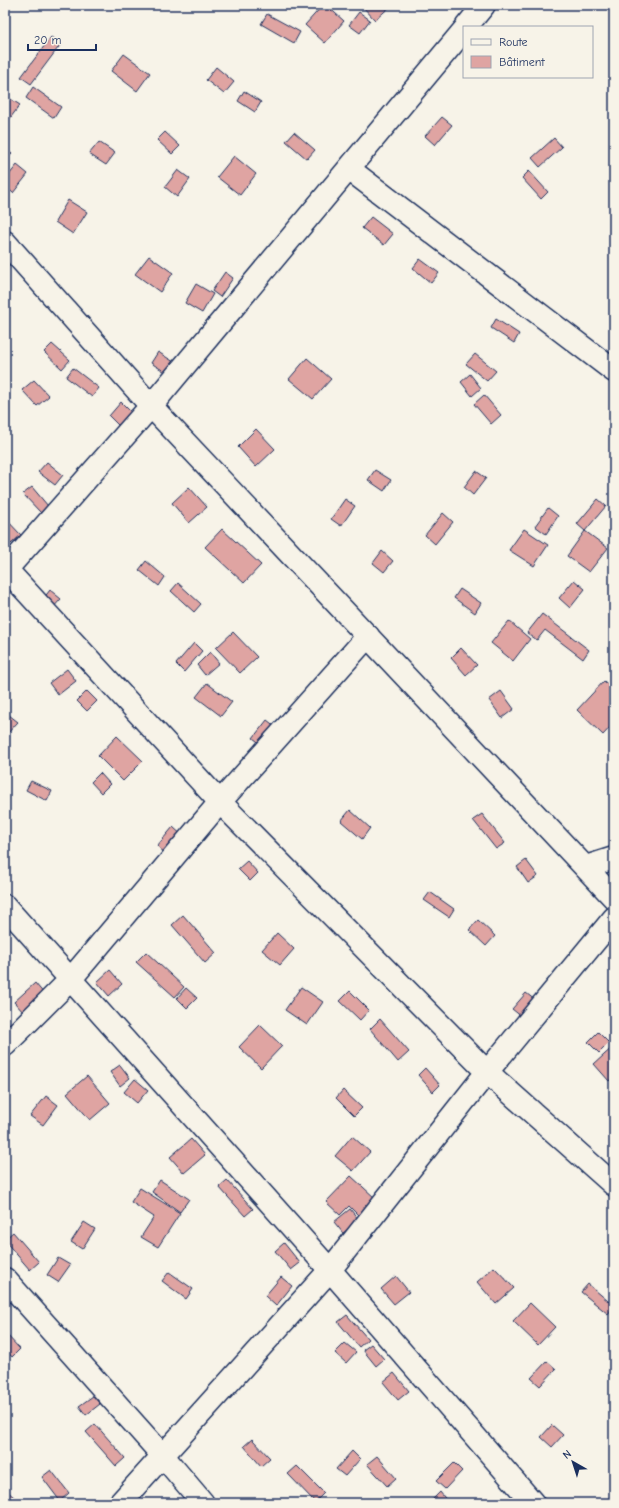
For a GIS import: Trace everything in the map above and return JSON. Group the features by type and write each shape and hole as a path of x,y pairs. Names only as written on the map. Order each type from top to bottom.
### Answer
{"street":[{"path":"467,26 484,5"},
{"path":"463,31 151,406 5,569 220,802 487,1072 614,1185"},
{"path":"349,169 614,371"},
{"path":"5,242 151,406 614,898"},
{"path":"5,1045 70,980 220,802 368,636"},
{"path":"586,867 614,858"},
{"path":"5,906 330,1270 533,1503"},
{"path":"120,1503 330,1270 487,1072 614,918"},
{"path":"5,1279 203,1503"}],"building":[{"path":"323,5 326,5 344,21 325,43 305,25"},
{"path":"361,5 392,5 375,20"},
{"path":"359,12 370,20 360,33 349,25"},
{"path":"267,14 300,32 294,43 261,24"},
{"path":"51,37 61,44 31,84 21,77"},
{"path":"124,54 150,73 137,91 111,71"},
{"path":"216,67 234,82 224,94 206,80"},
{"path":"33,87 61,107 54,118 26,98"},
{"path":"244,91 261,102 255,112 238,101"},
{"path":"9,98 20,105 5,125 5,104"},
{"path":"442,117 452,125 435,145 425,136"},
{"path":"165,132 180,146 172,154 157,140"},
{"path":"294,132 315,150 307,159 286,141"},
{"path":"554,138 562,147 540,167 532,158"},
{"path":"99,142 115,153 106,165 89,154"},
{"path":"5,148 12,154 5,161"},
{"path":"234,156 256,174 240,195 217,177"},
{"path":"17,165 28,174 13,193 5,186 5,180"},
{"path":"178,170 190,179 177,197 165,187"},
{"path":"529,171 548,192 541,199 522,178"},
{"path":"68,200 87,212 73,234 55,222"},
{"path":"371,217 393,234 384,245 362,228"},
{"path":"149,256 173,273 160,292 135,274"},
{"path":"420,259 439,273 431,283 413,268"},
{"path":"225,272 233,278 220,297 212,291"},
{"path":"196,284 213,294 202,313 185,303"},
{"path":"496,319 519,334 514,343 491,328"},
{"path":"52,344 70,360 62,369 44,352"},
{"path":"158,352 174,362 167,373 151,363"},
{"path":"475,354 496,371 487,381 466,364"},
{"path":"307,358 331,379 313,399 289,379"},
{"path":"73,368 99,388 92,397 66,377"},
{"path":"470,374 481,388 472,396 461,382"},
{"path":"34,380 49,396 37,406 22,390"},
{"path":"484,395 501,415 491,424 474,404"},
{"path":"121,402 135,416 122,429 109,416"},
{"path":"256,429 275,449 256,467 238,447"},
{"path":"47,462 63,475 55,485 38,472"},
{"path":"375,470 391,480 384,491 368,480"},
{"path":"476,471 486,478 473,495 464,487"},
{"path":"32,487 48,506 41,513 23,494"},
{"path":"189,487 207,507 189,523 172,503"},
{"path":"345,499 355,506 341,526 331,519"},
{"path":"598,499 606,506 585,531 577,524"},
{"path":"548,508 558,516 546,534 535,526"},
{"path":"443,513 453,522 435,544 425,535"},
{"path":"5,518 21,535 11,544 5,538"},
{"path":"222,529 261,565 244,583 205,547"},
{"path":"524,529 548,545 534,566 509,550"},
{"path":"585,531 608,548 589,572 567,556"},
{"path":"382,551 393,561 384,572 373,563"},
{"path":"146,561 165,577 159,586 139,570"},
{"path":"574,580 585,589 570,608 559,598"},
{"path":"178,583 201,604 194,612 171,591"},
{"path":"460,589 481,603 475,613 454,598"},
{"path":"50,590 61,599 50,611 40,603"},
{"path":"542,614 589,650 583,659 545,630 537,640 527,633"},
{"path":"509,621 530,639 513,661 491,643"},
{"path":"233,632 257,657 240,673 216,648"},
{"path":"194,643 202,651 184,672 176,664"},
{"path":"461,648 477,665 466,675 451,658"},
{"path":"210,652 219,663 205,675 197,665"},
{"path":"67,669 76,681 58,695 49,683"},
{"path":"604,681 614,690 614,723 603,735 577,710"},
{"path":"207,683 232,702 221,716 196,697"},
{"path":"87,691 97,701 87,711 77,701"},
{"path":"501,691 514,709 502,718 489,700"},
{"path":"9,715 18,722 6,735 5,720"},
{"path":"267,720 276,727 262,745 253,738"},
{"path":"117,736 143,761 123,781 98,756"},
{"path":"100,773 110,784 101,793 91,782"},
{"path":"31,781 52,791 47,801 26,790"},
{"path":"350,810 370,828 362,839 341,821"},
{"path":"482,814 505,843 496,849 473,820"},
{"path":"173,827 184,837 167,855 157,846"},
{"path":"526,860 538,876 528,883 517,867"},
{"path":"247,861 258,873 250,881 238,869"},
{"path":"430,892 454,909 449,917 424,900"},
{"path":"183,915 216,953 205,963 172,925"},
{"path":"478,920 495,936 486,946 469,930"},
{"path":"277,933 294,949 280,965 262,950"},
{"path":"146,952 184,987 175,997 136,962"},
{"path":"110,970 122,984 109,996 97,982"},
{"path":"35,983 45,995 24,1013 14,1002"},
{"path":"301,987 323,1002 307,1025 285,1010"},
{"path":"186,988 197,998 187,1008 177,998"},
{"path":"350,991 369,1010 360,1020 340,1001"},
{"path":"526,993 535,1000 522,1017 512,1009"},
{"path":"380,1019 409,1052 398,1062 370,1029"},
{"path":"260,1025 282,1046 261,1068 239,1047"},
{"path":"598,1032 609,1043 599,1053 588,1042"},
{"path":"614,1046 614,1076 609,1081 594,1064"},
{"path":"120,1065 130,1078 120,1086 110,1072"},
{"path":"425,1068 440,1085 433,1092 418,1075"},
{"path":"87,1076 110,1103 90,1120 67,1093"},
{"path":"135,1079 148,1090 137,1103 124,1092"},
{"path":"343,1090 362,1108 354,1116 336,1098"},
{"path":"46,1096 58,1105 43,1125 30,1116"},
{"path":"352,1136 370,1152 353,1171 335,1156"},
{"path":"191,1139 205,1155 184,1173 170,1157"},
{"path":"351,1176 375,1198 359,1216 349,1206 340,1215 326,1202"},
{"path":"160,1180 189,1199 180,1212 152,1192"},
{"path":"227,1180 253,1209 245,1216 219,1187"},
{"path":"140,1188 180,1213 158,1247 141,1237 154,1217 131,1202"},
{"path":"350,1209 359,1220 343,1233 334,1222"},
{"path":"84,1222 95,1229 82,1249 71,1242"},
{"path":"13,1232 39,1262 30,1270 5,1241 5,1239"},
{"path":"284,1243 300,1263 291,1270 275,1251"},
{"path":"58,1258 70,1265 58,1282 47,1275"},
{"path":"494,1267 514,1288 496,1304 477,1282"},
{"path":"169,1272 193,1289 186,1299 162,1281"},
{"path":"396,1276 409,1292 394,1304 381,1289"},
{"path":"281,1277 292,1286 276,1306 265,1296"},
{"path":"588,1284 614,1306 608,1314 581,1292"},
{"path":"530,1303 555,1327 538,1345 513,1321"},
{"path":"347,1315 368,1339 359,1347 338,1322"},
{"path":"5,1333 20,1349 12,1357 5,1349"},
{"path":"345,1343 356,1352 346,1363 335,1353"},
{"path":"371,1344 384,1359 376,1366 363,1350"},
{"path":"547,1361 556,1369 540,1386 531,1378"},
{"path":"394,1373 409,1391 398,1400 383,1382"},
{"path":"93,1396 100,1404 86,1415 79,1406"},
{"path":"95,1424 125,1458 116,1466 86,1432"},
{"path":"552,1425 563,1435 552,1447 541,1437"},
{"path":"252,1439 270,1458 261,1466 244,1446"},
{"path":"352,1451 360,1459 345,1476 336,1469"},
{"path":"377,1456 396,1478 387,1486 367,1464"},
{"path":"454,1463 462,1471 445,1489 436,1481"},
{"path":"297,1466 324,1493 315,1502 288,1474"},
{"path":"51,1470 69,1493 60,1501 42,1477"},
{"path":"5,1489 15,1498 11,1503 5,1503"},
{"path":"440,1492 448,1502 430,1503 430,1502"}]}
